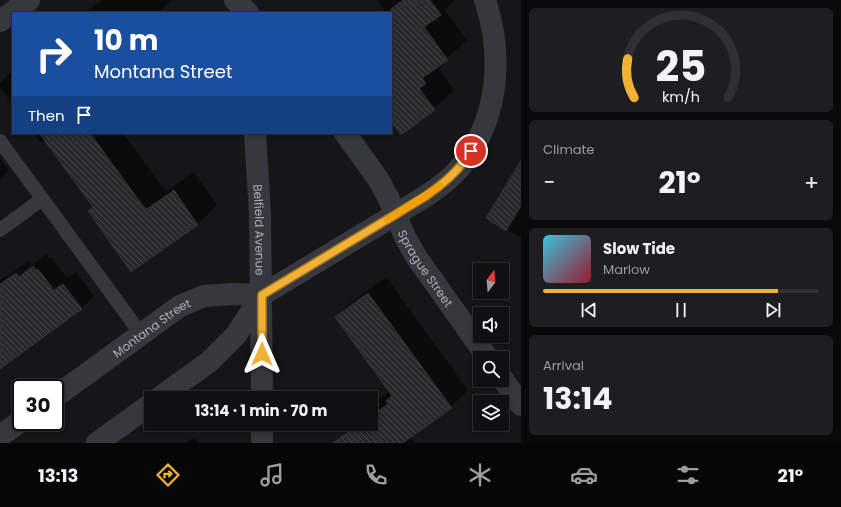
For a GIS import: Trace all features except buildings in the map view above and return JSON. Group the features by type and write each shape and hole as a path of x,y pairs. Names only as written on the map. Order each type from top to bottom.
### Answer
{"street":[{"path":"12,12 29,0"},
{"path":"224,0 228,12"},
{"path":"235,0 247,12"},
{"path":"169,391 214,358 236,335 262,295 395,215 448,180 465,162 478,140 488,118 494,92 496,70 495,44 491,19 485,0"},
{"path":"0,21 12,12"},
{"name":"Belfield Avenue","path":"255,134 260,214 262,391"},
{"name":"Sprague Street","path":"346,134 378,179 417,258 483,351"},
{"name":"Montana Street","path":"64,390 180,306 204,296 233,294 262,295"},
{"path":"508,387 521,405"},
{"path":"97,443 144,409"},
{"path":"0,436 12,427"},
{"path":"262,431 262,443"}],"lane":[{"path":"0,141 141,334"},
{"path":"0,230 42,199"}],"slow traffic":[{"path":"387,220 440,186"}],"route":[{"path":"262,354 262,295 426,196 448,180 465,162 471,151"}]}
